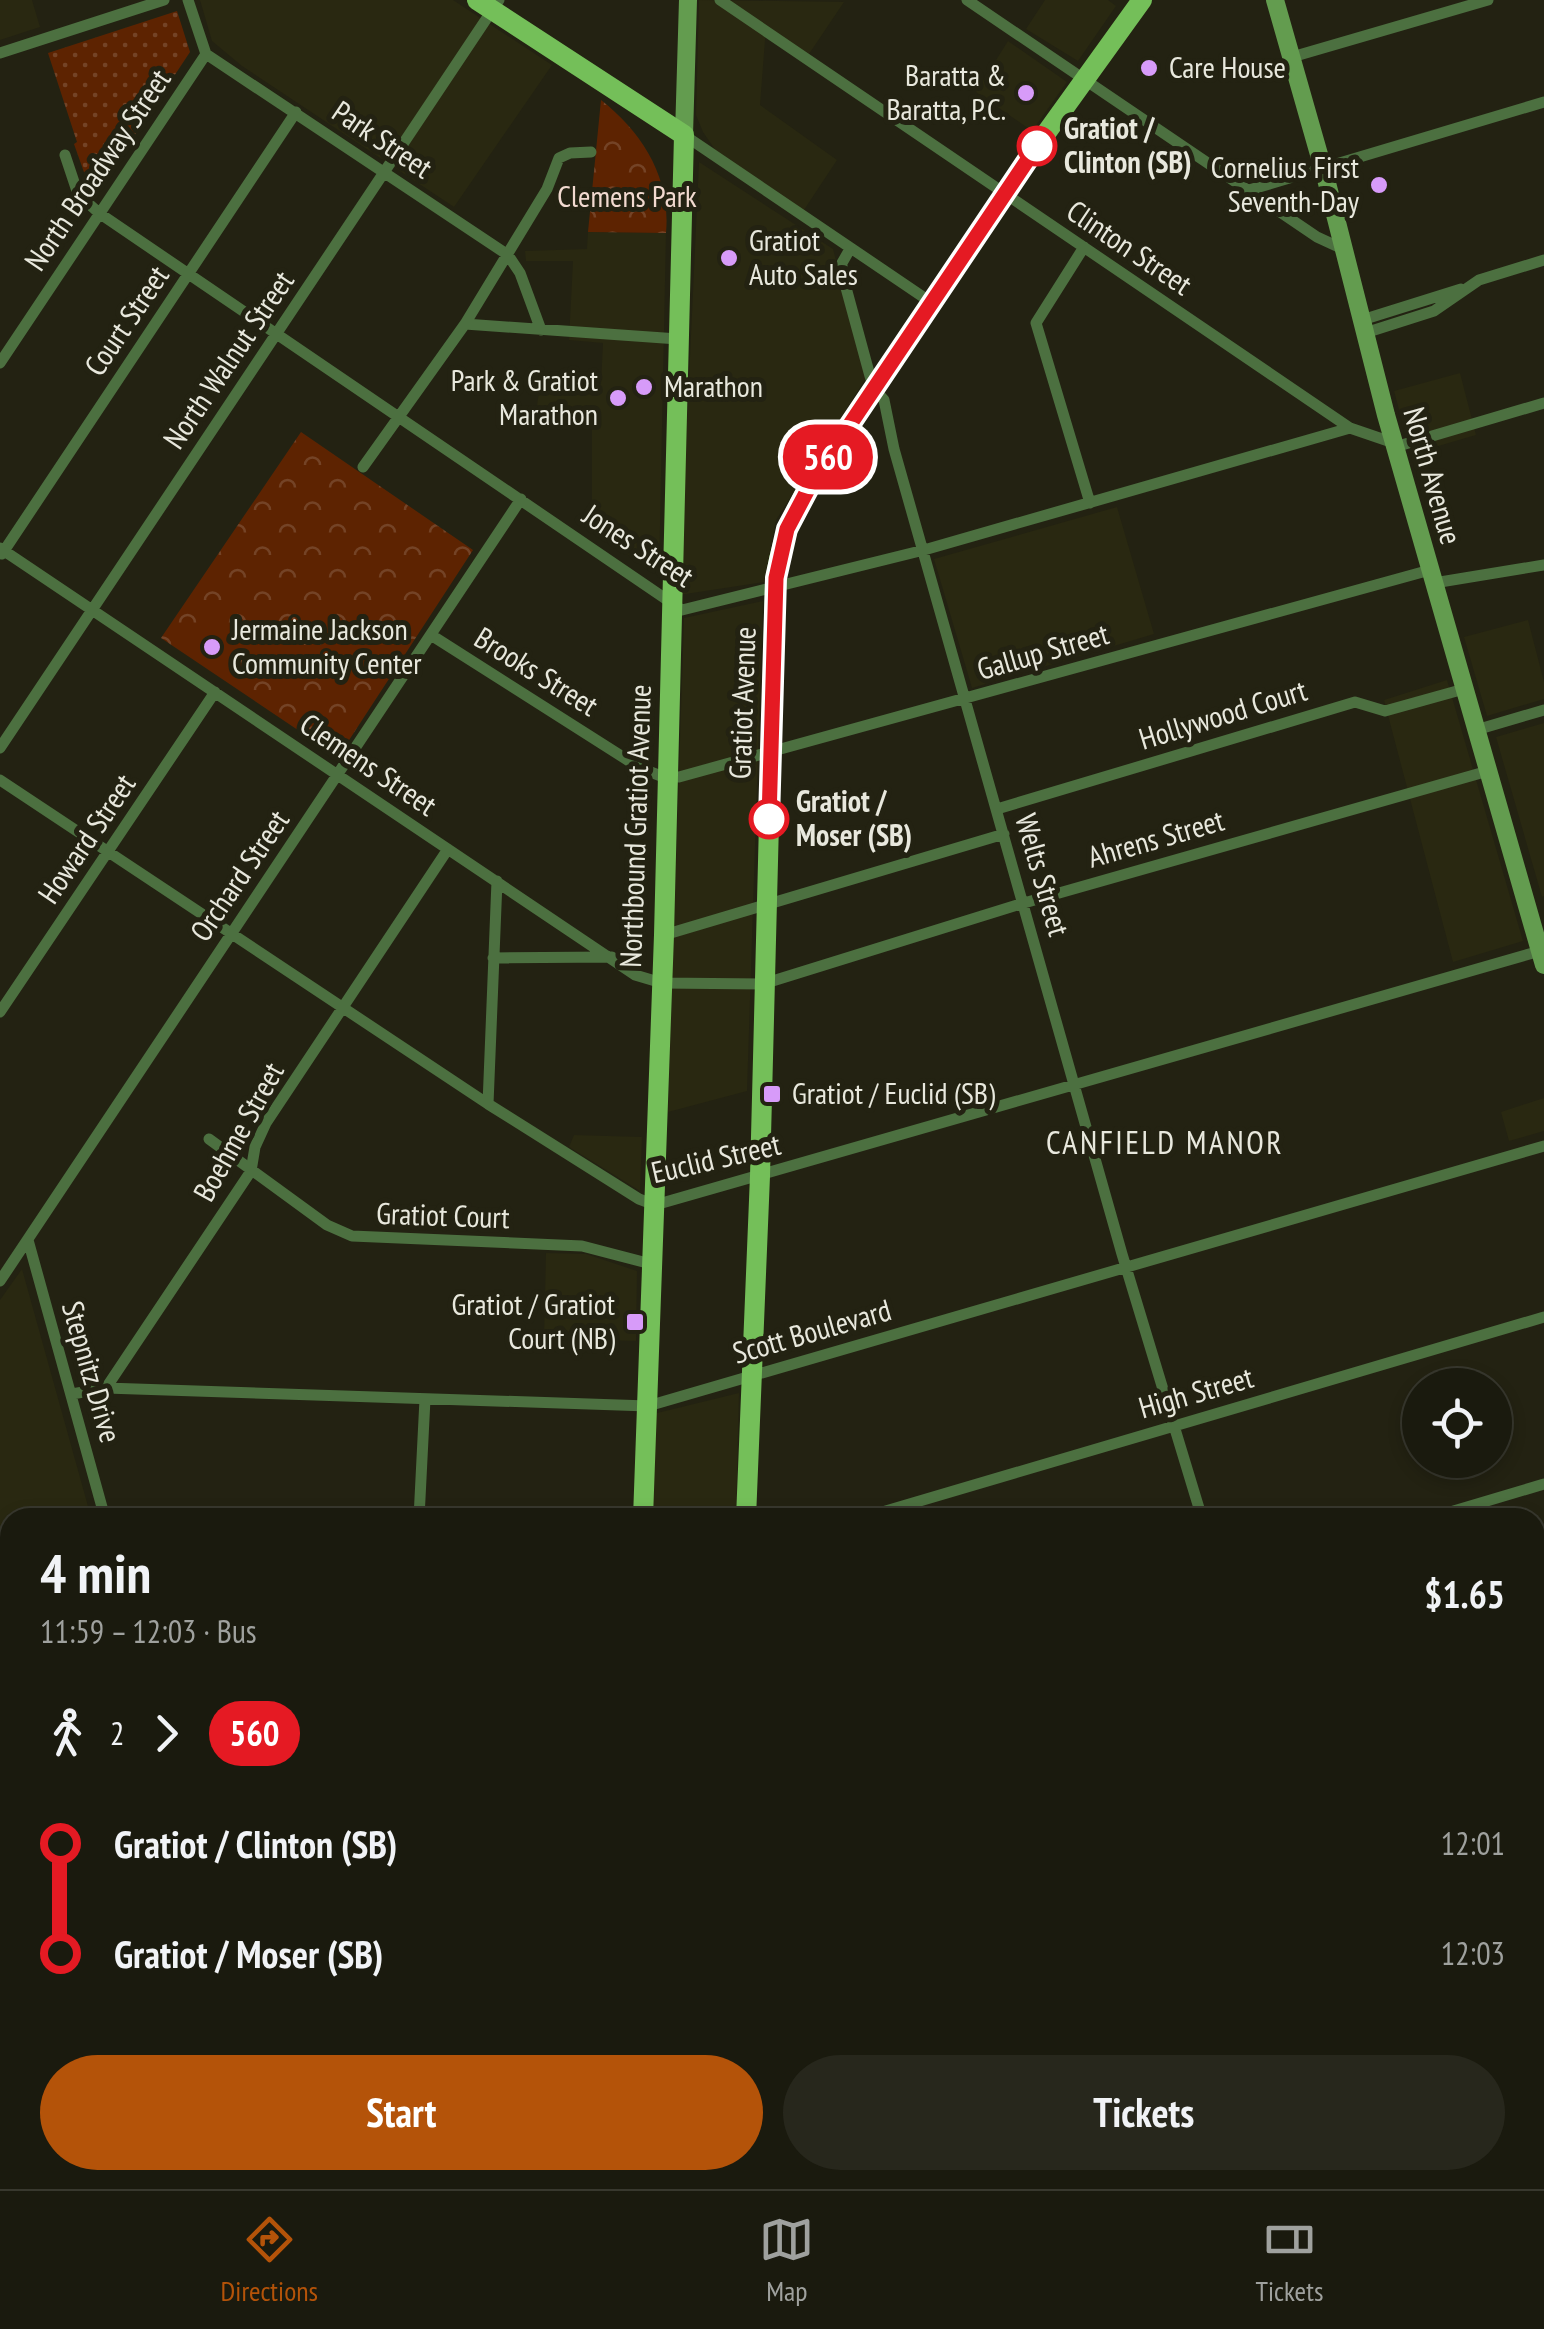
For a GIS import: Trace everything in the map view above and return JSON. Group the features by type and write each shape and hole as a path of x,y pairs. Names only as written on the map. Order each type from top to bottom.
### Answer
{"main road":[{"path":"684,135 688,0"},
{"name":"Gratiot Avenue","path":"746,1508 760,1176 775,587 780,552 793,514 814,478 1005,194 1142,0"},
{"name":"North Avenue","path":"1274,0 1464,689 1537,915 1542,958"},
{"path":"489,4 684,135"},
{"name":"Northbound Gratiot Avenue","path":"644,1508 664,934 684,135"}],"street":[{"path":"0,53 164,0"},
{"path":"188,0 206,54"},
{"name":"Clinton Street","path":"720,0 1350,428 1395,445"},
{"path":"967,0 1317,237 1343,249"},
{"path":"1292,57 1488,0"},
{"name":"North Walnut Street","path":"0,748 386,172 489,4"},
{"name":"Park Street","path":"206,54 508,255 520,274 541,330"},
{"name":"North Broadway Street","path":"0,363 206,54"},
{"path":"1249,190 1544,102"},
{"name":"Court Street","path":"1,552 296,112"},
{"path":"684,135 932,303"},
{"path":"364,467 465,324 547,189 559,158 591,152"},
{"name":"Jones Street","path":"64,155 78,194 98,213 682,610 924,550 1350,428"},
{"path":"1084,247 1036,323 1090,503"},
{"name":"Welts Street","path":"850,250 842,273 874,389 884,398 894,449 1125,1266 1199,1508"},
{"path":"1363,326 1479,280 1544,260"},
{"path":"465,324 678,340"},
{"path":"1395,445 1544,403"},
{"path":"1363,433 1386,415"},
{"name":"Orchard Street","path":"0,1281 521,499"},
{"name":"Clemens Street","path":"1,552 635,975 662,983"},
{"name":"Gallup Street","path":"668,778 688,776 1432,576 1544,565"},
{"name":"Brooks Street","path":"431,635 640,768 668,778"},
{"name":"Hollywood Court","path":"996,808 1345,704 1355,702 1385,711 1464,689"},
{"name":"Howard Street","path":"0,1012 215,692"},
{"path":"1476,730 1544,710"},
{"name":"Ahrens Street","path":"662,983 762,984 1024,903 1488,771"},
{"name":"Euclid Street","path":"0,780 488,1104 638,1199 655,1205 1076,1084 1542,958"},
{"path":"664,934 1004,834"},
{"name":"Boehme Street","path":"106,1388 250,1171 266,1123 448,850"},
{"path":"488,1104 497,881"},
{"path":"493,958 612,958"},
{"name":"Gratiot Court","path":"209,1139 327,1225 352,1236 582,1246 651,1264"},
{"name":"Scott Boulevard","path":"72,1394 106,1388 648,1406 1544,1146"},
{"name":"Stepnitz Drive","path":"28,1240 103,1508"},
{"name":"High Street","path":"896,1508 1544,1317"},
{"path":"420,1508 425,1399"},
{"path":"1464,1508 1544,1484"}],"shaded area":[{"path":"0,0 32,0 40,27 0,40"},
{"path":"200,0 453,0 552,65 454,207 242,66 212,41"},
{"path":"699,0 844,2 809,54 766,27 760,105 837,160 804,210 716,151 703,132 696,115"},
{"path":"1045,0 1108,0 1116,6 1078,61 1026,29"},
{"path":"1008,41 1067,82 1032,131 976,92"},
{"path":"699,162 833,249 866,378 776,520 764,582 679,595"},
{"path":"588,232 666,233 659,574 592,532 592,423 535,419 540,385 601,384 603,343 569,340 573,261 526,261 525,251 587,249"},
{"path":"1460,373 1476,435 1411,454 1394,391"},
{"path":"1117,507 1154,634 972,688 934,559"},
{"path":"763,601 747,1091 668,1112 684,618"},
{"path":"1528,620 1544,682 1544,699 1487,716 1464,637"},
{"path":"1447,680 1523,941 1453,962 1384,700"},
{"path":"1544,723 1544,896 1542,897 1496,737"},
{"path":"1544,1098 1544,1131 1509,1141 1501,1112"},
{"path":"574,1135 642,1137 640,1191 569,1147"},
{"path":"546,1253 586,1254 637,1271 636,1341 544,1338"},
{"path":"22,1269 88,1508 0,1508 0,1300"},
{"path":"739,1393 736,1508 650,1508 653,1414"}],"green space":[{"path":"177,11 190,52 95,195 74,144 77,142 48,53"},
{"name":"Clemens Park","path":"601,100 630,127 651,158 664,194 666,233 588,232"},
{"path":"301,432 473,550 338,757 161,638"}],"bus line":[{"name":"560","path":"769,819 775,587 787,529 814,478 1037,146"}],"place":[{"name":"Care House","path":"1149,68"},
{"name":"Baratta & Baratta, P.C.","path":"1026,93"},
{"name":"Gratiot / Clinton (SB)","path":"1037,146"},
{"name":"Cornelius First Seventh-Day","path":"1379,185"},
{"name":"Gratiot Auto Sales","path":"729,258"},
{"name":"Marathon","path":"644,387"},
{"name":"Park & Gratiot Marathon","path":"618,398"},
{"name":"Jermaine Jackson Community Center","path":"212,647"},
{"name":"Gratiot / Moser (SB)","path":"769,819"},
{"name":"Gratiot / Euclid (SB)","path":"772,1094"},
{"name":"Gratiot / Gratiot Court (NB)","path":"635,1322"}],"district":[{"name":"CANFIELD MANOR","path":"1165,1143"}]}
